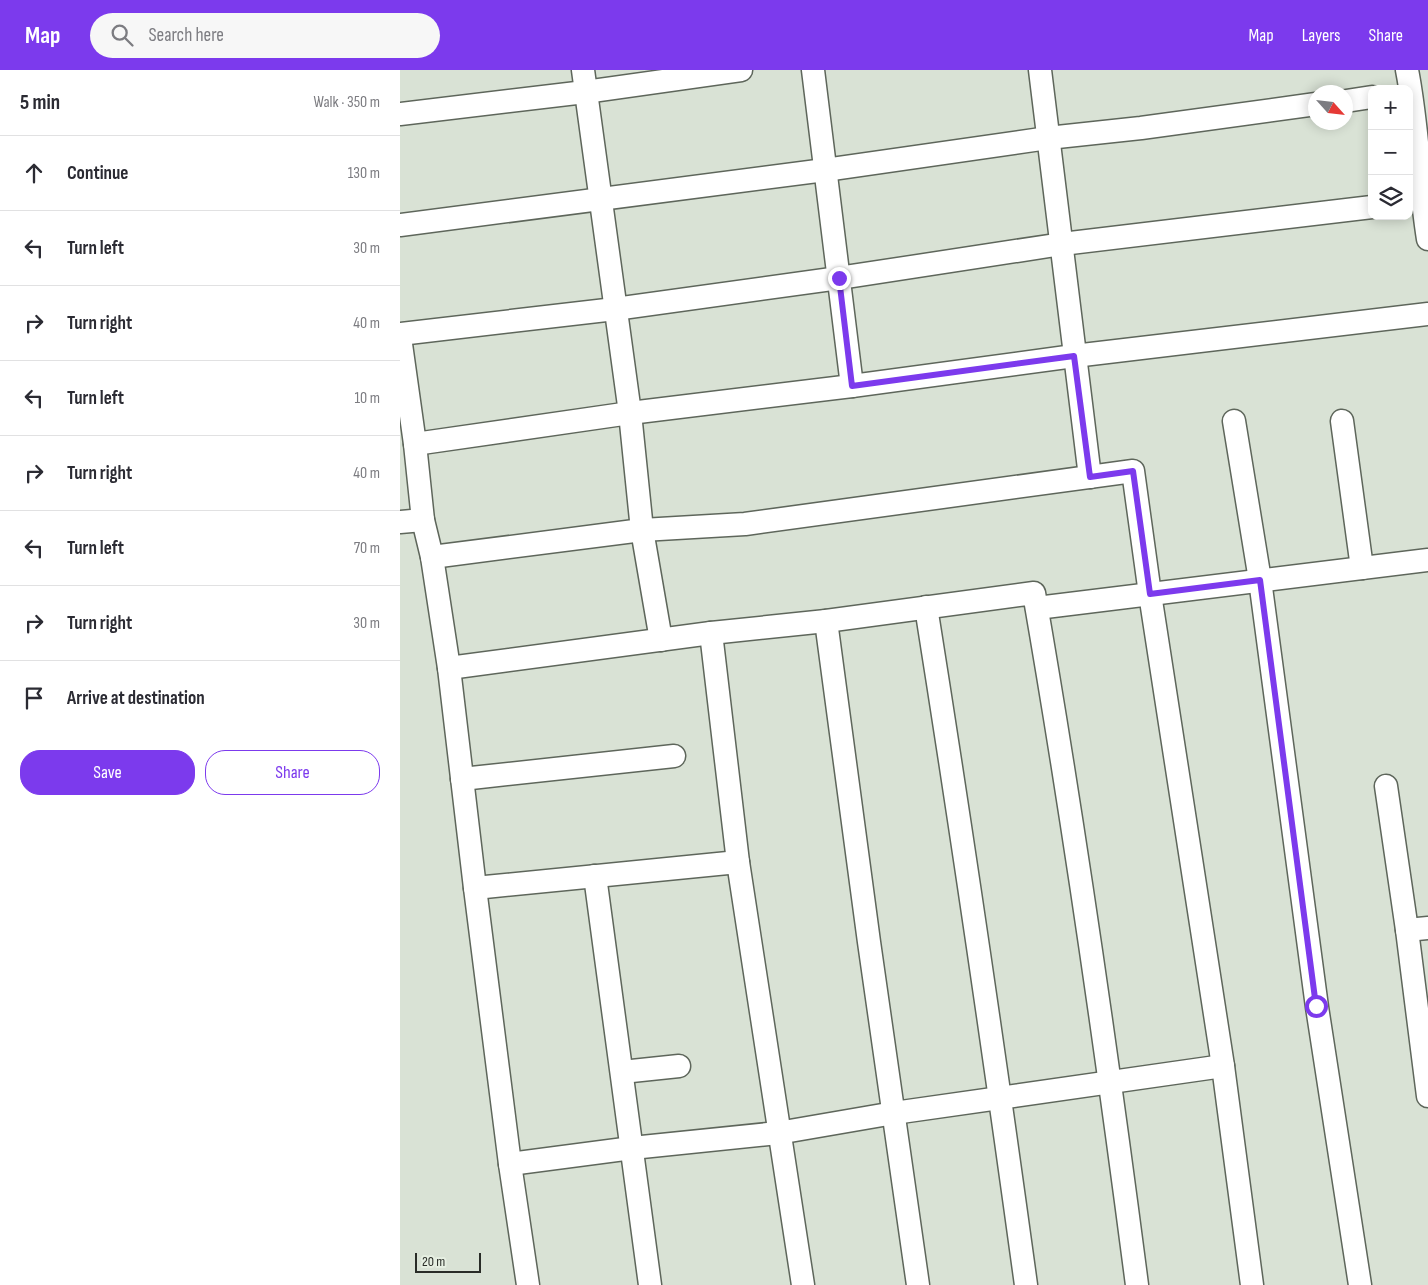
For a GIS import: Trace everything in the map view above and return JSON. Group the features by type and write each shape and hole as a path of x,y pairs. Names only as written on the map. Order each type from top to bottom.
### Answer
{"street":[{"path":"583,70 630,413 642,530 661,640"},
{"path":"400,114 586,92 741,70"},
{"path":"813,70 852,386"},
{"path":"1040,70 1090,477"},
{"path":"1407,70 1409,85"},
{"path":"1353,99 1368,97"},
{"path":"400,225 1308,105"},
{"path":"1412,130 1416,201 1428,239"},
{"path":"528,1285 510,1164 449,668 432,557 423,520 415,444 401,360 400,335 615,309 839,278 1062,244 1368,206"},
{"path":"415,444 630,413 1074,356 1428,314"},
{"path":"1234,421 1260,580 1316,1006 1360,1285"},
{"path":"1342,421 1362,568"},
{"path":"432,557 642,530 745,524 1133,471 1150,594 1223,1066 1252,1285"},
{"path":"400,522 423,520"},
{"path":"1037,608 1428,560"},
{"path":"449,668 711,633 826,622 1034,593 1069,799 1137,1285"},
{"path":"926,607 967,867 1026,1285"},
{"path":"826,622 867,932 918,1285"},
{"path":"711,633 738,862 778,1133 803,1285"},
{"path":"462,779 674,756"},
{"path":"1386,786 1418,929 1428,1096"},
{"path":"475,888 738,862"},
{"path":"595,876 650,1285"},
{"path":"622,1072 679,1066"},
{"path":"510,1164 632,1148 778,1133 894,1113 1223,1066"}],"route":[{"path":"839,278 852,386 1074,356 1090,477 1133,471 1150,594 1260,580 1316,1006"}]}
